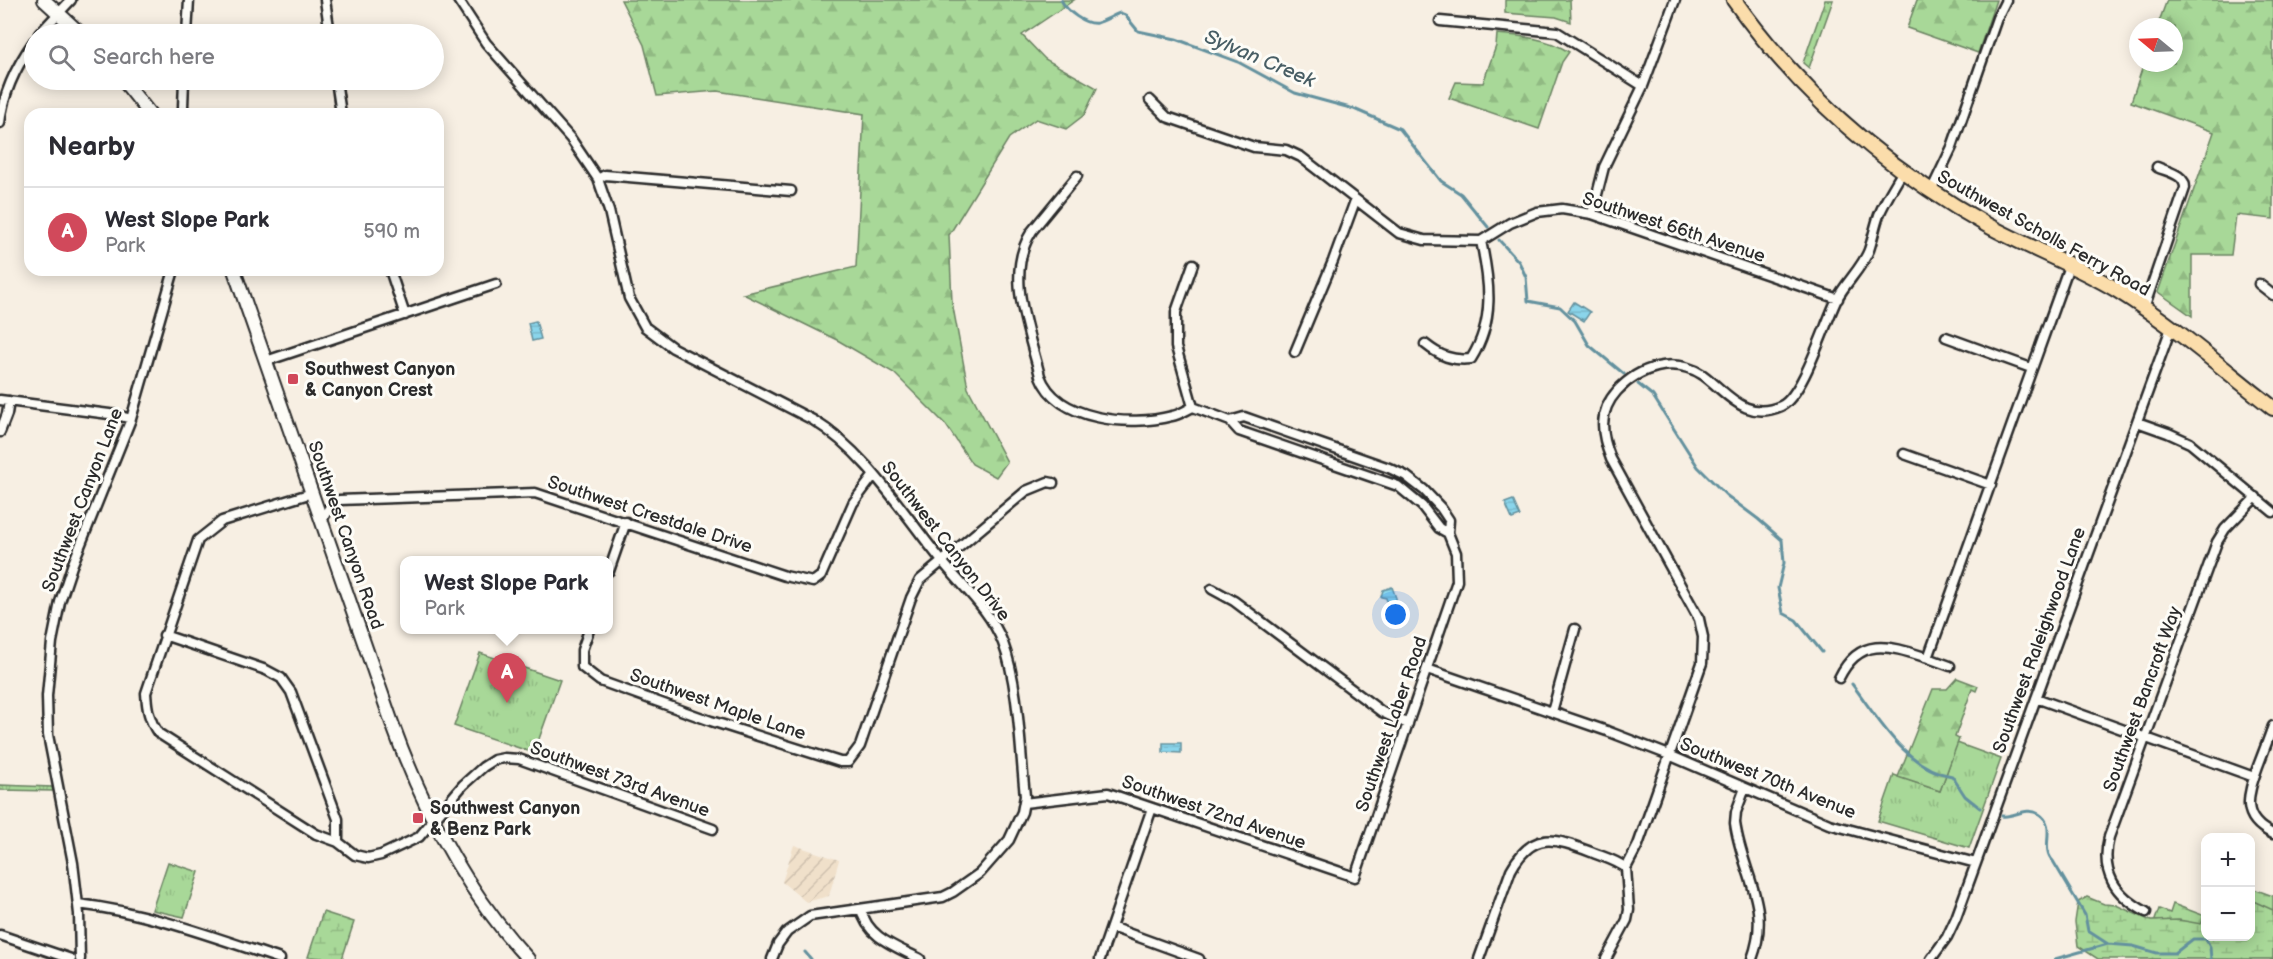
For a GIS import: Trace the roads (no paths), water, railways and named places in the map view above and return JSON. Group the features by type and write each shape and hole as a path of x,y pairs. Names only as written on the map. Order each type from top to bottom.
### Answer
{"main road":[{"path":"44,0 71,24"},
{"name":"Southwest Scholls Ferry Road","path":"1734,0 1767,45 1819,101 1903,171 1931,191 2010,238 2114,288 2171,328 2273,408"},
{"path":"131,90 145,108"},
{"name":"Southwest Canyon Road","path":"236,276 406,761 433,820 472,889 528,959"}],"street":[{"path":"49,24 70,0"},
{"path":"188,24 189,0"},
{"path":"325,0 329,24"},
{"name":"Southwest Canyon Drive","path":"458,0 486,43 566,134 598,179 609,211 629,298 645,327 673,348 804,415 834,433 874,475 988,615 1002,641 1012,676 1024,803 1012,835 1000,852 980,873 943,897 818,913 802,920 787,932 778,944 772,959"},
{"path":"1592,214 1604,167 1643,86 1675,0"},
{"path":"1931,191 1952,147 1997,18 2006,0"},
{"path":"1440,21 1557,32 1643,86"},
{"path":"0,123 1,112 12,79 24,58"},
{"path":"183,108 184,90"},
{"path":"337,90 340,108"},
{"path":"1150,100 1167,117 1254,147 1286,150 1300,157 1400,234 1424,240 1481,241 1489,278 1488,316 1480,344 1471,359 1457,361 1434,351 1425,344"},
{"path":"2144,308 2185,188 2181,177 2157,167"},
{"path":"1606,959 1627,920 1629,910 1626,868 1638,845 1702,663 1703,637 1700,619 1611,459 1602,430 1603,416 1618,390 1638,373 1659,366 1681,367 1698,372 1735,404 1752,410 1766,411 1783,406 1796,393 1838,299 1869,251 1880,213 1903,171"},
{"path":"598,179 605,175 790,191"},
{"path":"1077,176 1032,231 1026,240 1019,262 1019,287 1043,383 1056,399 1066,406 1117,420 1158,419 1174,416 1193,407 1230,421 1239,431 1398,486 1422,506 1439,528 1448,533 1449,520 1441,508 1424,490 1406,476 1244,417 1230,421"},
{"path":"1295,352 1355,201"},
{"name":"Southwest 66th Avenue","path":"1481,241 1510,223 1537,212 1562,209 1592,214 1838,299"},
{"path":"1193,264 1176,312 1176,347 1193,407"},
{"path":"1928,658 2068,266"},
{"name":"Southwest Canyon Lane","path":"80,959 74,863 48,735 48,668 54,628 66,583 131,419 172,276"},
{"path":"392,276 405,315"},
{"path":"266,362 496,284"},
{"path":"2259,284 2273,295"},
{"name":"Southwest Raleighwood Lane","path":"1931,959 1952,928 2171,328"},
{"path":"1946,337 2031,368"},
{"path":"0,432 7,414 4,400 117,415 131,419"},
{"path":"2137,422 2168,432 2190,443 2273,512"},
{"path":"1904,454 1991,485"},
{"name":"Southwest Crestdale Drive","path":"322,520 329,508 339,500 526,492 546,495 785,576 813,582 821,576 853,503 874,475"},
{"path":"942,561 1026,491 1048,482 1053,483"},
{"path":"165,635 266,670 281,678 291,692 338,819 338,842 316,834 158,733 150,722 147,709 146,693 165,635 198,540 222,521 312,493"},
{"name":"Southwest Bancroft Way","path":"2146,912 2126,898 2115,886 2106,868 2109,837 2217,542 2224,529 2256,497"},
{"path":"613,560 626,522"},
{"name":"Southwest Laber Road","path":"1355,877 1457,581 1456,553 1448,533"},
{"name":"Southwest Maple Lane","path":"588,634 582,650 582,667 600,681 711,721 840,762 848,762 860,746 911,598 920,580 942,561"},
{"path":"1212,589 1234,601 1382,712 1408,724"},
{"path":"1552,712 1575,629"},
{"path":"1839,678 1847,662 1868,648 1896,648 1950,666"},
{"name":"Southwest 70th Avenue","path":"1427,669 1669,755 1829,824 1976,863"},
{"path":"2036,698 2254,777"},
{"path":"2273,726 2248,798 2252,818 2258,825 2273,834"},
{"name":"Southwest 73rd Avenue","path":"338,842 355,855 368,858 419,837 473,775 494,760 504,758 519,759 713,830"},
{"path":"1746,788 1736,812 1735,823 1760,914 1758,939 1752,959"},
{"name":"Southwest 72nd Avenue","path":"1024,803 1108,793 1355,877"},
{"path":"1100,959 1152,808"},
{"path":"1479,959 1511,870 1523,851 1533,844 1543,840 1562,842 1613,860 1626,868"},
{"path":"78,904 114,908 196,931 280,959"},
{"path":"861,909 863,918 875,934 920,959"},
{"path":"1111,927 1199,959"},
{"path":"0,935 71,959"}],"water":[{"path":"1574,302 1590,312 1584,321 1568,311"},
{"path":"536,321 541,339 532,341 528,323"},
{"path":"1513,500 1520,516 1512,519 1505,503"},
{"path":"1392,587 1397,608 1389,609 1386,598 1381,597 1383,590"},
{"path":"1163,743 1181,743 1181,753 1163,752"}],"waterway":[{"name":"Sylvan Creek","path":"1061,0 1067,9 1081,20 1097,23 1120,13 1125,15 1138,31 1176,39 1238,62 1295,93 1354,109 1400,129 1441,181 1461,194 1488,227"},
{"name":"Sylvan Creek","path":"1499,240 1519,262 1526,277 1528,301 1560,307 1575,321 1589,345 1624,374"},
{"path":"1638,384 1653,396 1698,467 1726,495 1782,540 1784,563 1778,588 1783,613 1796,620 1822,652"},
{"name":"Sylvan Creek","path":"1852,684 1883,726 1907,753 1936,771 1952,776 1965,796 1980,808"},
{"name":"Sylvan Creek","path":"2002,816 2029,811 2039,814 2044,819 2048,830 2049,855 2085,915 2088,931 2108,944 2133,946 2157,953 2175,953 2193,939 2206,939 2210,947 2211,959"},
{"path":"2055,959 2108,944"},
{"path":"805,952 811,959"}],"place":[{"name":"Southwest Canyon & Canyon Crest","path":"293,379"},
{"name":"West Slope Park","path":"507,703"},
{"name":"Southwest Canyon & Benz Park","path":"418,818"}]}
